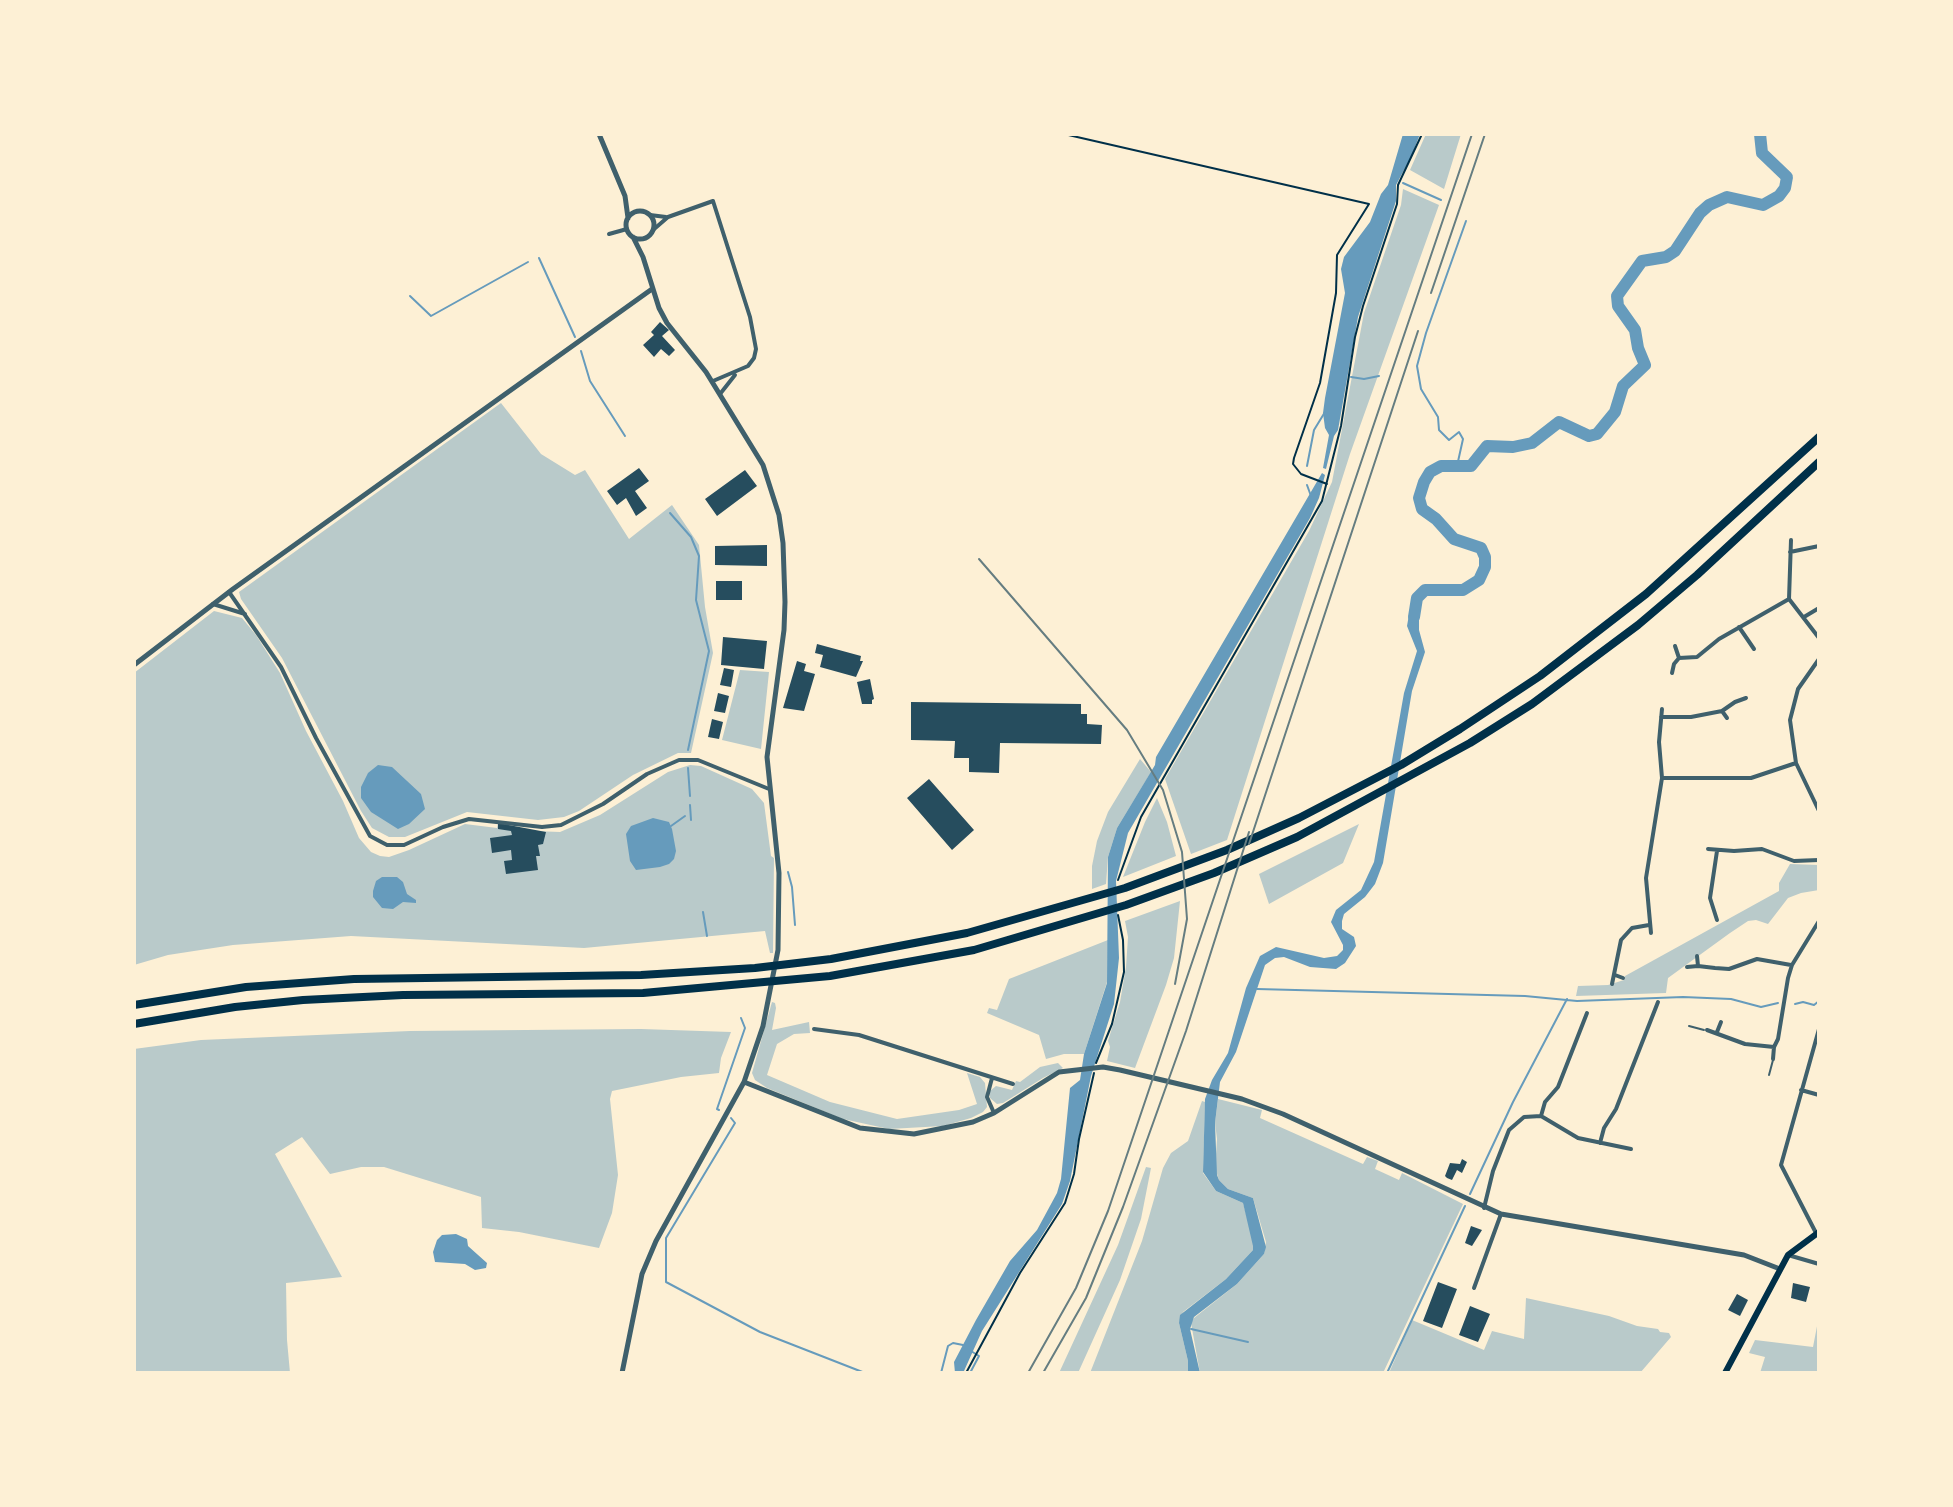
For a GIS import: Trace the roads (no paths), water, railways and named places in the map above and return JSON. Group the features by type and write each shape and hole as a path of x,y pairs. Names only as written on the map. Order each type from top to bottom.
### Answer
{"highway":[{"path":"134,1005 246,987 354,979 641,975 755,968 967,933 1125,888 1282,826 1352,791 1432,746 1540,676 1646,594 1819,437"},
{"path":"134,1024 235,1007 330,998 621,994 757,984 933,959 1015,940 1122,907 1281,844 1358,806 1439,762 1532,704 1638,625 1819,462"}],"main road":[{"path":"1725,1373 1788,1255 1818,1232"}],"street":[{"path":"599,134 625,196 627,229 643,257 652,289 667,323 713,381 763,465 779,515 783,543 784,630 770,723 769,789 778,862 778,950 763,1026 744,1082 668,1216 644,1271 622,1373"},
{"path":"625,196 639,211 668,217"},
{"path":"643,257 648,237 668,217 713,201 756,344 752,361 737,373 720,394"},
{"path":"628,218 639,211"},
{"path":"650,215 654,222 653,230"},
{"path":"609,234 627,229"},
{"path":"633,237 648,237"},
{"path":"134,665 229,592 652,289"},
{"path":"713,381 737,373"},
{"path":"1791,540 1789,599 1819,638"},
{"path":"1790,552 1819,546"},
{"path":"229,592 281,667 370,836 387,845 404,845 469,819 551,827 561,825 603,804 647,774 685,759 707,763 769,789"},
{"path":"1672,673 1679,658 1697,657 1739,627 1789,599"},
{"path":"213,604 246,614"},
{"path":"1804,617 1819,608"},
{"path":"1739,627 1754,649"},
{"path":"1675,646 1679,658"},
{"path":"1819,659 1798,689 1792,706 1791,736 1796,763 1819,811"},
{"path":"1661,717 1691,717 1722,711 1746,698"},
{"path":"1651,933 1646,878 1662,778 1659,742 1662,709"},
{"path":"1722,711 1727,718"},
{"path":"1662,778 1751,778 1796,763"},
{"path":"1708,849 1762,849 1785,862 1819,860"},
{"path":"1717,851 1710,898 1717,920"},
{"path":"1714,912 1722,908"},
{"path":"1773,1059 1792,965 1819,921"},
{"path":"1612,984 1621,940 1632,928 1649,925"},
{"path":"1697,956 1698,966"},
{"path":"1687,967 1729,969 1757,959 1792,965"},
{"path":"1615,975 1623,978"},
{"path":"1600,1143 1658,1002"},
{"path":"1647,1006 1655,1010"},
{"path":"1541,1116 1545,1102 1558,1087 1587,1013"},
{"path":"1578,1018 1584,1021"},
{"path":"1717,1032 1721,1022"},
{"path":"814,1029 859,1035 1013,1084"},
{"path":"1818,1232 1781,1165 1819,1029"},
{"path":"1707,1030 1745,1044 1774,1047"},
{"path":"744,1082 838,1121 881,1132 914,1134 959,1127 994,1113 1049,1078 1078,1069 1103,1067 1132,1072 1283,1114 1501,1214 1744,1255 1780,1269"},
{"path":"993,1077 987,1097 994,1113"},
{"path":"1801,1090 1819,1095"},
{"path":"1484,1208 1493,1171 1509,1130 1524,1117 1541,1116 1578,1138 1631,1149"},
{"path":"1623,1147 1625,1139"},
{"path":"1474,1288 1501,1214"},
{"path":"1788,1255 1819,1264"}],"lane":[{"path":"1689,1026 1707,1030"},
{"path":"1769,1075 1773,1059"},
{"path":"1471,1295 1474,1288"}],"water":[{"path":"1403,134 1420,134 1396,185 1396,201 1358,317 1338,430 1326,469 1323,468 1329,435 1323,413 1345,293 1341,269 1344,257 1370,222 1388,185"},
{"path":"1322,473 1325,475 1319,498 1310,518 1128,833 1116,881 1119,958 1114,1004 1091,1076 1070,1181 1062,1204 982,1331 964,1371 955,1373 954,1362 976,1320 1010,1261 1037,1230 1057,1193 1070,1088 1080,1080 1084,1054 1107,983 1108,857 1117,828"},
{"path":"1411,603 1419,604 1419,630 1425,652 1412,691 1383,863 1375,884 1344,914 1342,921 1342,929 1354,937 1356,946 1345,963 1336,969 1310,967 1284,957 1275,958 1265,965 1236,1052 1220,1082 1215,1123 1217,1175 1228,1189 1253,1198 1266,1247 1264,1254 1237,1284 1194,1317 1190,1329 1200,1373 1188,1373 1180,1315 1226,1279 1253,1250 1243,1203 1216,1191 1203,1172 1205,1099 1228,1053 1246,988 1260,956 1276,947 1324,958 1337,956 1343,950 1331,922 1336,910 1361,890 1374,862 1404,693 1417,651 1407,626"},
{"path":"378,765 392,767 421,794 425,809 409,824 398,829 371,812 361,798 361,787 368,773"},
{"path":"653,818 669,822 676,851 674,859 660,867 636,870 630,861 626,834 631,826"},
{"path":"382,877 397,877 416,903 403,902 393,909 382,908 373,897 373,891 376,881"},
{"path":"456,1234 467,1239 468,1246 487,1263 486,1268 475,1270 465,1264 435,1262 433,1252 437,1240 442,1235"}],"waterway":[{"path":"1414,617 1417,598 1425,590 1463,590 1479,580 1485,567 1481,548 1454,539 1422,509 1419,498 1430,472 1441,466 1471,466 1487,446 1513,447 1532,443 1559,422 1589,436 1597,434 1615,412 1623,386 1645,365 1635,330 1618,306 1617,296 1642,261 1666,257 1675,251 1700,213 1709,205 1727,197 1763,205 1779,196 1785,188 1787,177 1762,153 1760,134"},
{"path":"1403,183 1441,200"},
{"path":"1457,466 1463,439 1459,432 1449,440 1439,430 1438,417 1421,389 1417,366 1466,221"},
{"path":"539,258 575,337"},
{"path":"410,296 431,316 528,262"},
{"path":"581,351 590,381 625,436"},
{"path":"1351,377 1364,379 1379,376"},
{"path":"1307,466 1314,430 1325,412"},
{"path":"1307,485 1311,496"},
{"path":"670,513 691,537 699,556 696,600 709,651 688,750"},
{"path":"688,768 690,796"},
{"path":"690,805 691,820"},
{"path":"671,826 685,816"},
{"path":"788,872 795,925"},
{"path":"703,912 707,936"},
{"path":"1257,989 1525,996 1577,1001 1683,997 1731,999 1761,1007 1778,1003"},
{"path":"1470,1194 1513,1102 1567,999"},
{"path":"1795,1004 1803,1002 1814,1005 1819,1001"},
{"path":"719,1110 745,1028 741,1018"},
{"path":"731,1118 735,1123 666,1238 666,1282 760,1332 865,1373"},
{"path":"1387,1373 1465,1206"},
{"path":"1191,1329 1248,1342"},
{"path":"941,1373 948,1346 953,1343 963,1345"},
{"path":"970,1373 979,1356 971,1351"}],"railway":[{"path":"1028,1373 1076,1288 1108,1211 1472,134"},
{"path":"1431,293 1485,134"},
{"path":"1249,844 1418,331"},
{"path":"979,559 1127,730 1163,790 1182,852 1187,919 1175,984"},
{"path":"1043,1373 1086,1298 1123,1207 1186,1031 1249,832"}]}
